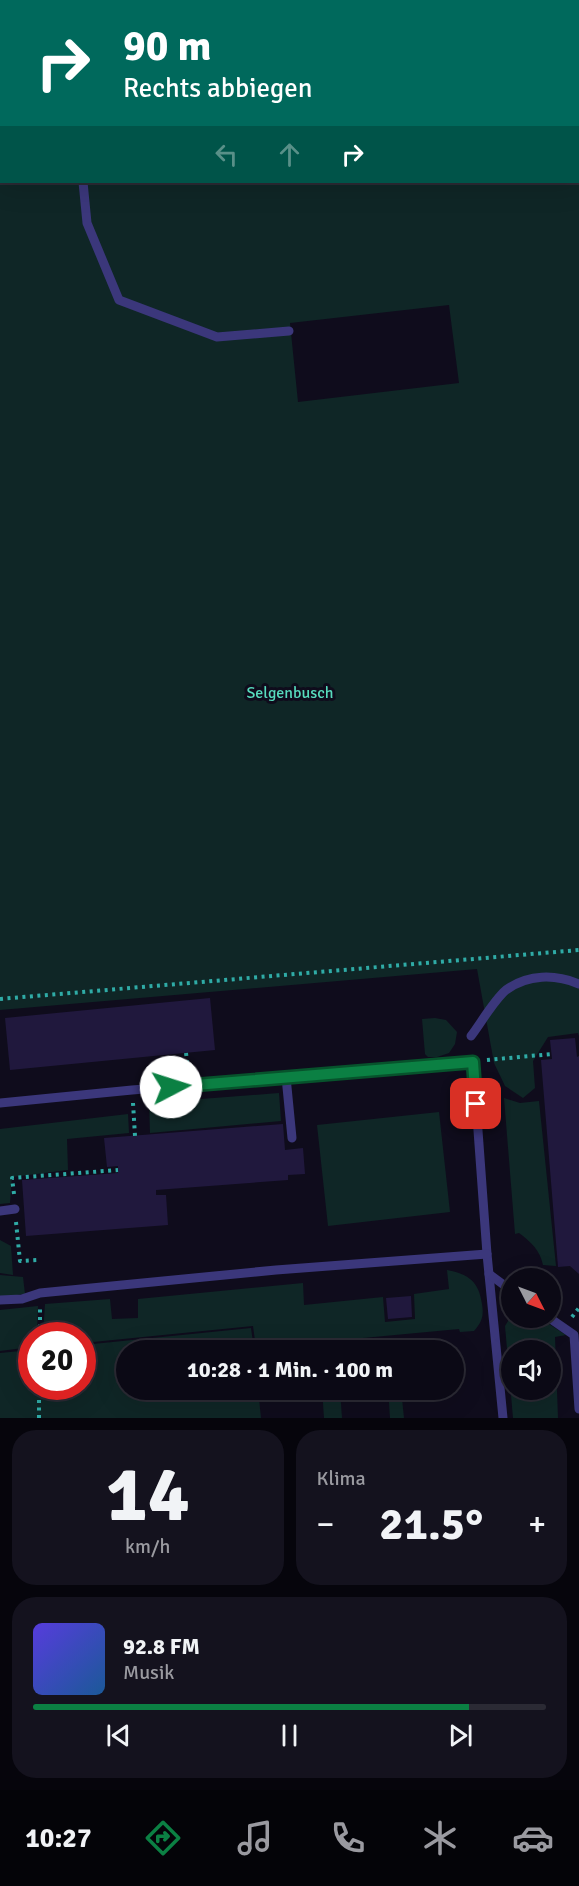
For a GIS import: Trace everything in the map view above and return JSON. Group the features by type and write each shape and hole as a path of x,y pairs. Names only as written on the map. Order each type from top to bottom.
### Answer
{"lane":[{"path":"83,183 87,223 119,300 217,337 289,331"},
{"path":"471,1036 504,992 520,982 534,978 559,977 579,984"},
{"path":"0,1103 473,1062 487,1254 503,1418"},
{"path":"286,1077 292,1138"},
{"path":"0,1211 15,1209"},
{"path":"0,1300 22,1299 40,1293 276,1270 487,1254"},
{"path":"489,1275 501,1283"},
{"path":"561,1326 574,1335 579,1409"}],"path":[{"path":"0,999 579,950"},
{"path":"484,1060 552,1054"},
{"path":"132,1090 135,1136"},
{"path":"38,1260 20,1261 12,1178 118,1170"},
{"path":"40,1293 40,1322"},
{"path":"575,1314 579,1308"},
{"path":"39,1400 39,1418"}],"green space":[{"name":"Selgenbusch","path":"0,183 579,183 579,1036 578,1033 548,1037 533,1061 535,1088 523,1098 505,1086 494,1063 477,969 0,1010","holes":["449,305 459,383 298,402 290,323"]},
{"path":"422,1019 446,1020 457,1032 455,1044 449,1053 428,1057 425,1054"},
{"path":"279,1093 281,1121 150,1133 149,1103"},
{"path":"504,1098 520,1103 539,1101 556,1266 543,1265 534,1247 519,1233 515,1234"},
{"path":"439,1112 450,1212 328,1226 317,1125"},
{"path":"128,1114 129,1133 67,1139 68,1170 12,1177 10,1203 0,1204 0,1129"},
{"path":"0,1240 11,1246 13,1275 0,1273"},
{"path":"447,1270 472,1280 478,1290 481,1296 482,1315 481,1322 474,1331 460,1332 459,1329 341,1340 255,1340 253,1326 96,1342 96,1322 44,1322 45,1304 110,1299 112,1319 138,1318 138,1299 303,1283 304,1305 383,1297 385,1322 415,1319 414,1294 449,1289"},
{"path":"0,1275 23,1277 25,1294 0,1297"},
{"path":"38,1306 37,1322 18,1322 18,1349 0,1351 0,1310"},
{"path":"251,1328 253,1340 132,1340"},
{"path":"505,1328 555,1328 566,1335 555,1337 555,1340 506,1340"},
{"path":"116,1342 116,1400 259,1400 261,1418 0,1418 0,1353 18,1351 18,1400 96,1400 96,1344"},
{"path":"323,1400 341,1400 342,1418 324,1418"},
{"path":"389,1400 402,1400 404,1418 390,1418"},
{"path":"511,1400 557,1400 558,1418 513,1418"}],"building":[{"path":"210,998 215,1050 10,1070 5,1018"},
{"path":"575,1038 577,1057 579,1056 579,1274 570,1266 558,1267 541,1060 552,1059 550,1040"},
{"path":"283,1124 285,1150 303,1148 305,1174 288,1175 288,1180 156,1190 156,1195 166,1195 168,1225 26,1236 22,1180 118,1173 118,1166 107,1167 104,1138"},
{"path":"411,1296 412,1317 388,1319 386,1298"}],"route":[{"path":"171,1087 473,1062 476,1104"}]}
